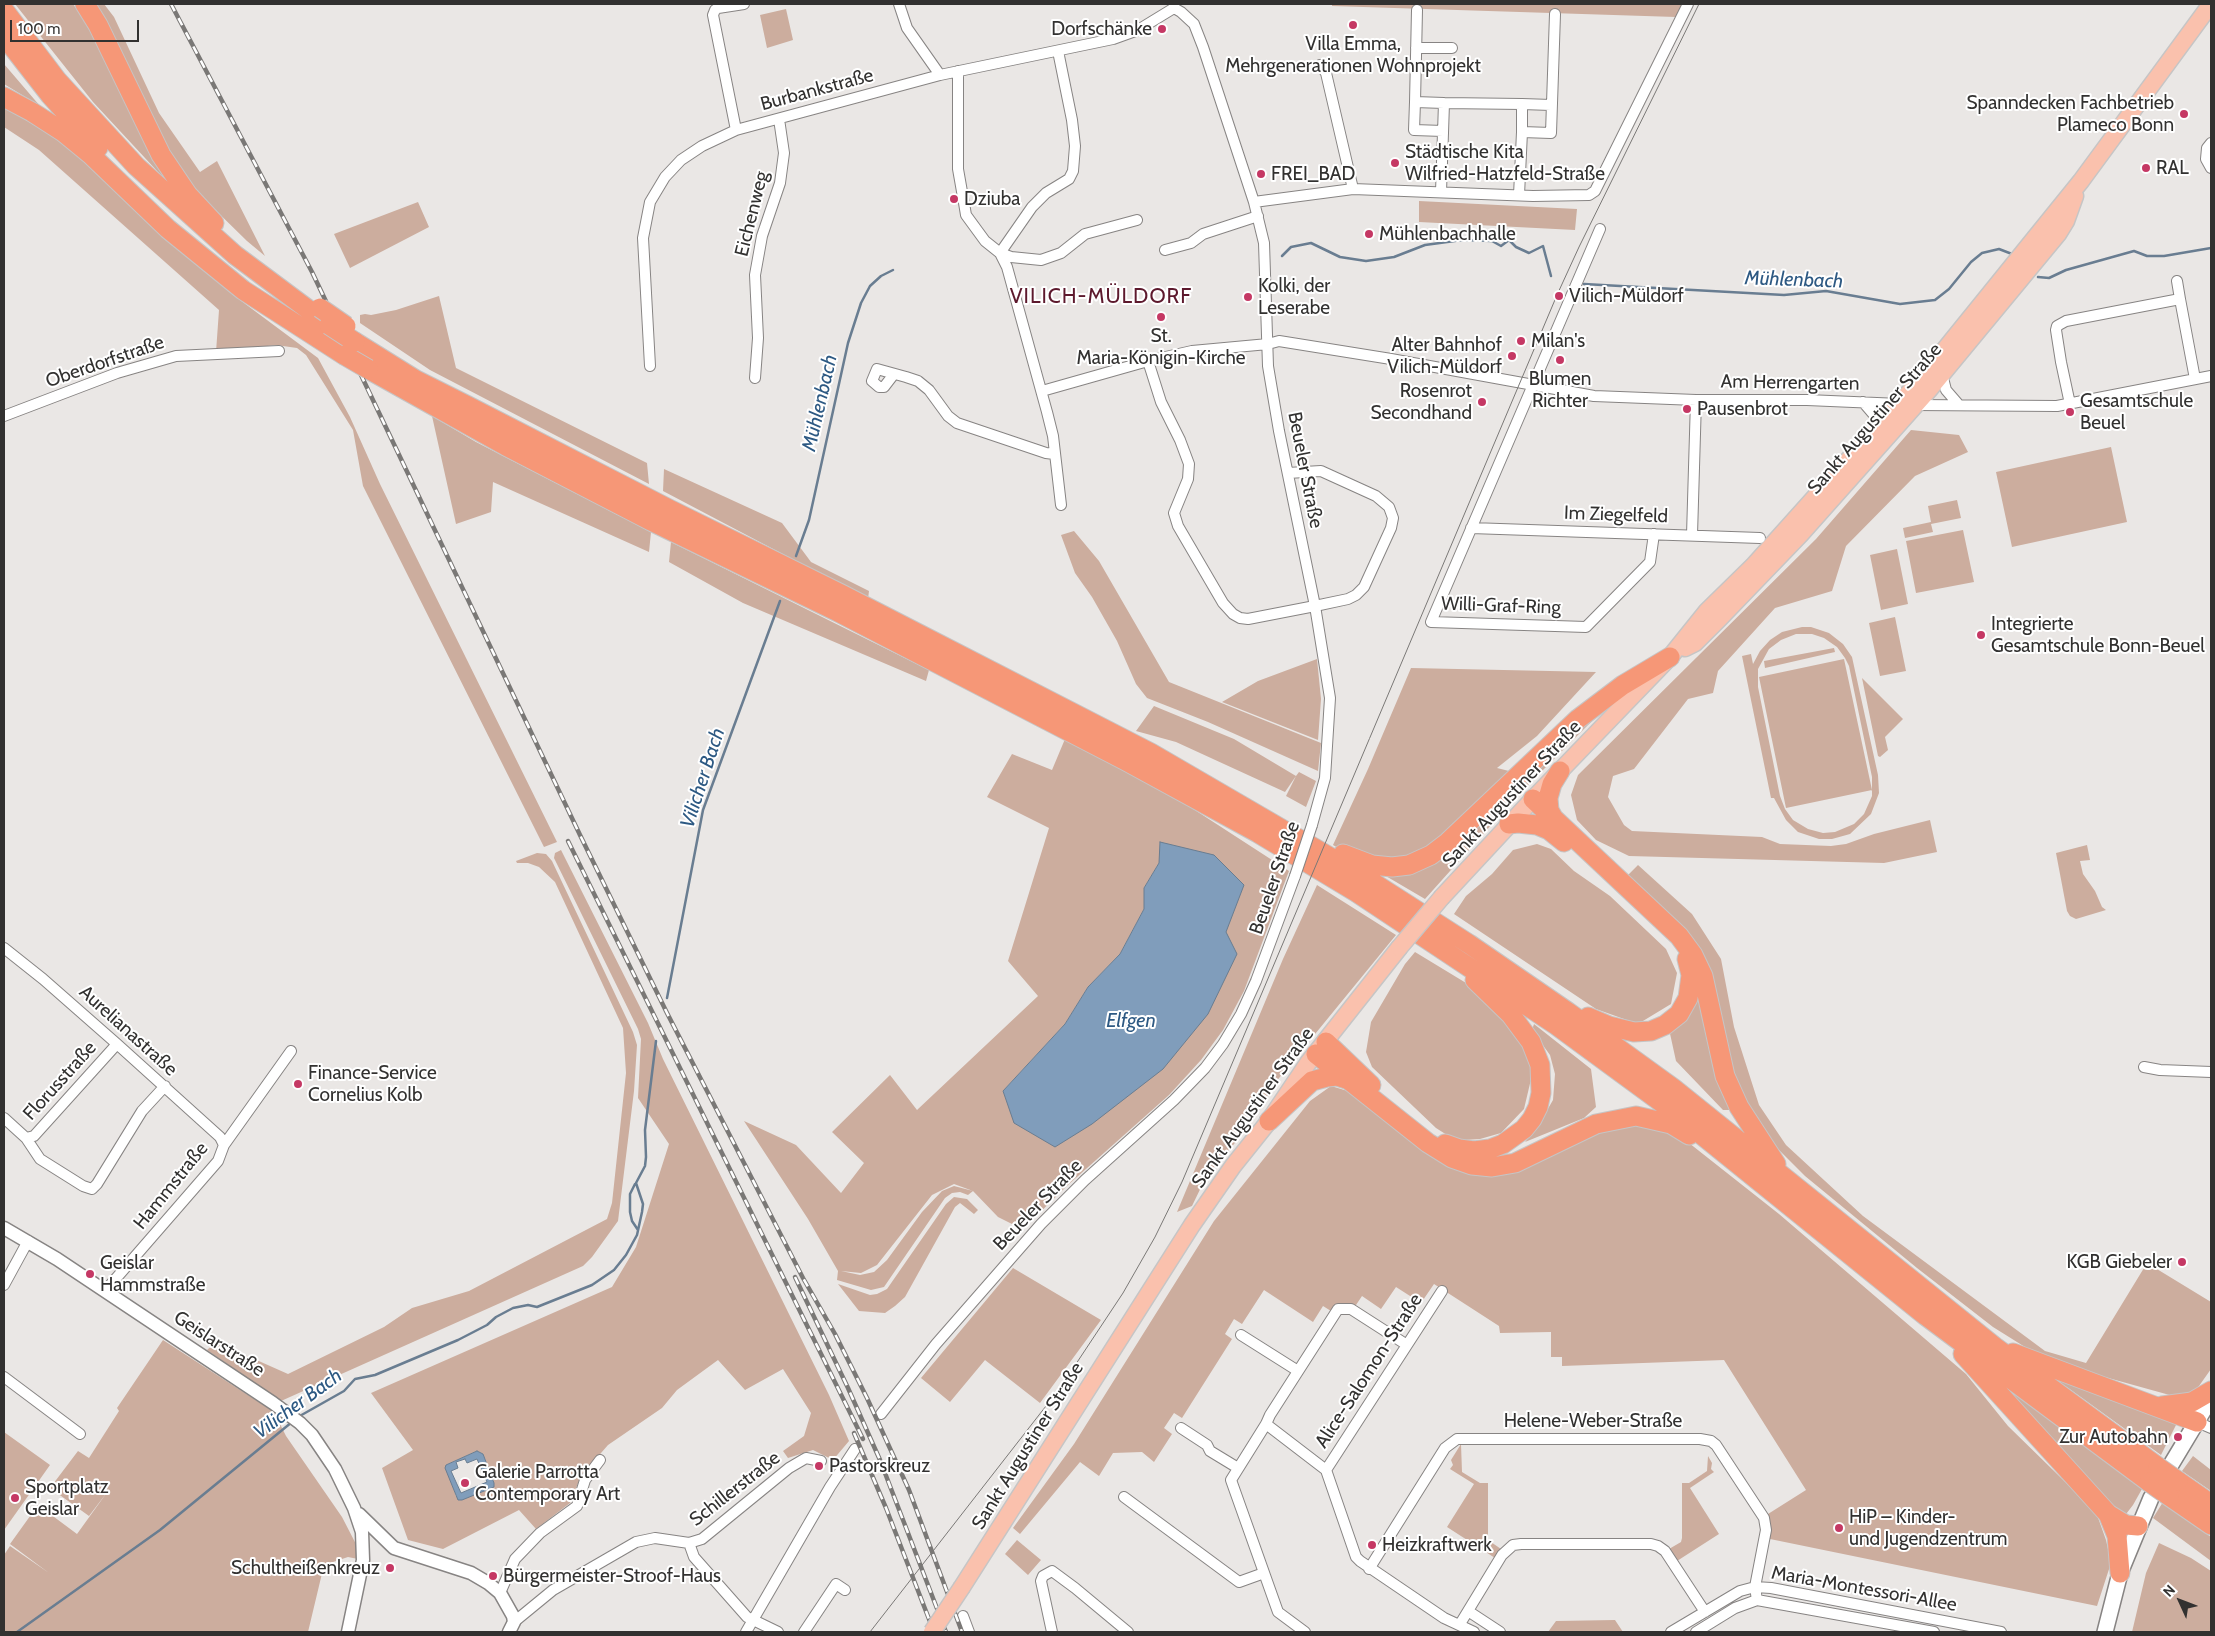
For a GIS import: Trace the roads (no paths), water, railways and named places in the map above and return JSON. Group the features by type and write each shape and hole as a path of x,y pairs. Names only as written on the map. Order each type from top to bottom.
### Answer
{"highway":[{"path":"85,4 98,25 160,155 180,184 211,221 296,296 307,317"},
{"path":"4,10 58,80 136,166 217,240 296,296"},
{"path":"4,36 75,124 179,228 340,338 420,372 468,406 1151,753 1366,878 1469,944 1568,1012 1673,1088 2174,1489 2211,1525"},
{"path":"4,97 63,132 196,252 243,290 307,317 340,338 368,369 506,446 838,612 1158,778 1258,834 1440,946 1556,1025 1661,1102 1926,1316 2154,1474"},
{"path":"1294,835 1372,865 1400,867 1420,861 1448,842 1578,719 1622,685 1670,657"},
{"path":"1554,819 1548,803 1552,784 1560,771"},
{"path":"1533,799 1680,936 1693,955 1703,976 1725,1076 1739,1107 1783,1176"},
{"path":"1509,824 1529,823 1549,830 1674,940 1688,961 1691,975 1688,998 1672,1021 1658,1029 1634,1032 1568,1012"},
{"path":"1321,1048 1443,1143 1459,1149 1474,1151 1490,1149 1504,1144 1515,1136 1532,1119 1542,1093 1542,1079 1536,1053 1524,1031 1511,1015 1440,946"},
{"path":"1321,1048 1346,1079 1428,1142 1452,1158 1472,1165 1492,1167 1514,1163 1596,1124 1636,1116 1672,1124 1735,1160"},
{"path":"1269,1121 1312,1081 1337,1076 1346,1079"},
{"path":"1926,1316 2000,1393 2108,1514 2126,1525 2138,1526"},
{"path":"1995,1347 2158,1406 2204,1425"},
{"path":"2158,1406 2181,1405 2192,1402 2211,1391"},
{"path":"2174,1489 2211,1504"},
{"path":"2108,1514 2117,1536 2120,1573"}],"main road":[{"name":"Sankt Augustiner Straße","path":"1670,657 1695,642 1760,577 1907,405 2081,182 2211,4"},
{"name":"Sankt Augustiner Straße","path":"932,1632 1192,1225 1233,1166 1269,1121 1321,1048 1399,948 1442,897 1509,824 1670,657 1707,611 1753,566 1876,430 1944,371 2058,234 2066,221 2081,182"},
{"path":"2108,1628 2120,1573 2138,1526 2159,1483 2204,1425 2211,1398"}],"street":[{"path":"736,130 713,15 718,8 744,4"},
{"path":"899,4 907,28 940,75"},
{"path":"1254,202 1353,188 1581,197 1595,191 1688,4"},
{"name":"Burbankstraße","path":"650,366 643,238 650,202 664,177 681,160 702,146 736,130 940,75 1113,39 1138,30 1173,6"},
{"name":"Beueler Straße","path":"880,1414 936,1344 1041,1224 1085,1180 1174,1100 1205,1068 1223,1044 1256,981 1295,876 1326,778 1330,698 1315,606 1270,382 1264,243 1254,202 1197,32 1188,17 1173,6"},
{"path":"1417,10 1414,130 1443,131"},
{"path":"1522,132 1551,133 1555,14"},
{"path":"1416,48 1452,48"},
{"path":"1000,253 1032,208 1046,193 1070,179 1073,171 1075,146 1072,120 1058,51"},
{"path":"1320,66 1326,73 1353,188"},
{"path":"958,71 958,168 966,215 985,241 1000,253 1011,257 1041,260 1061,253 1085,234 1137,220"},
{"path":"1415,102 1551,105"},
{"path":"1441,192 1444,103"},
{"path":"1519,195 1522,104"},
{"name":"Eichenweg","path":"755,378 758,338 755,275 762,236 780,183 784,153 779,119"},
{"path":"2211,143 2207,148 2206,158 2211,168"},
{"path":"1166,250 1191,243 1203,234 1258,216"},
{"name":"Willi-Graf-Ring","path":"1600,229 1431,622 1586,626 1650,562 1654,534"},
{"path":"1000,253 1007,268 1053,436 1060,505"},
{"path":"2177,281 2195,379"},
{"path":"2070,404 2056,336 2058,324 2180,299"},
{"name":"Am Herrengarten","path":"1042,391 1148,361 1192,351 1268,344 1279,341 1392,359 1594,396 1696,400 2034,407 2070,404 2211,376"},
{"name":"Oberdorfstraße","path":"4,416 117,373 176,356 279,351"},
{"path":"1148,361 1160,402 1180,440 1189,464 1188,479 1174,513 1178,526 1223,603 1233,614 1248,618 1348,599 1356,595 1364,587 1391,528 1393,518 1389,507 1376,496 1321,471 1288,473"},
{"path":"1944,371 1943,378 1946,390 1959,405"},
{"path":"894,374 918,381 948,416 957,423 1054,454"},
{"name":"Am Herrengarten","path":"1692,535 1696,400"},
{"path":"1863,402 1876,416 1876,430"},
{"name":"Im Ziegelfeld","path":"1470,528 1760,538"},
{"name":"Aurelianastraße","path":"4,948 43,979 165,1086 220,1137 224,1145"},
{"name":"Florusstraße","path":"4,1118 26,1138 34,1136 118,1044"},
{"name":"Hammstraße","path":"105,1291 218,1161 224,1145 291,1051"},
{"path":"2144,1067 2160,1070 2211,1072"},
{"path":"26,1138 40,1160 83,1186 92,1189 97,1184 142,1111 165,1086"},
{"name":"Geislarstraße","path":"4,1228 28,1241 105,1291 289,1414 300,1423 323,1449 354,1508"},
{"path":"4,1285 28,1241"},
{"name":"Alice-Salomon-Straße","path":"1326,1470 1442,1291"},
{"path":"1305,1632 1278,1612 1231,1480 1298,1371 1340,1308 1351,1309 1407,1345"},
{"path":"1241,1335 1298,1371"},
{"path":"4,1376 80,1434"},
{"path":"1266,1424 1326,1470 1356,1557 1369,1569 1444,1618 1474,1632"},
{"path":"1181,1428 1238,1468"},
{"name":"Helene-Weber-Straße","path":"1369,1569 1445,1448 1457,1439 1700,1439 1711,1441 1716,1445 1764,1518 1766,1530 1755,1587 1757,1600"},
{"path":"746,1632 830,1487 855,1449"},
{"name":"Schillerstraße","path":"511,1627 553,1590 636,1542 655,1538 689,1544 702,1539 789,1468 806,1458 820,1461"},
{"path":"500,1593 515,1559 540,1533 576,1506 585,1480 600,1460"},
{"path":"1124,1497 1239,1582 1264,1573"},
{"path":"354,1508 376,1533 394,1548 471,1573 488,1583 500,1593 511,1627"},
{"path":"348,1632 363,1560 362,1532 354,1508"},
{"path":"363,1544 367,1537 376,1533"},
{"path":"689,1544 694,1557 747,1618 778,1632"},
{"path":"1460,1624 1500,1558 1513,1545 1651,1544 1665,1551 1705,1612"},
{"path":"1052,1632 1041,1581 1044,1576 1052,1571 1076,1588 1128,1632"},
{"path":"804,1632 836,1584 846,1590"},
{"name":"Maria-Montessori-Allee","path":"1671,1632 1740,1591 1755,1587 1772,1588 1981,1630 2002,1632"},
{"name":"Maria-Montessori-Allee","path":"1696,1632 1734,1608 1757,1600 1934,1632"},
{"path":"1468,1611 1500,1632"},
{"path":"963,1616 968,1632"}],"water":[{"name":"Elfgen","path":"1160,842 1214,855 1244,885 1226,932 1237,954 1208,1014 1163,1069 1092,1124 1055,1147 1014,1123 1003,1091 1065,1024 1088,987 1120,954 1144,909 1144,888 1159,863"},
{"path":"477,1451 483,1454 494,1487 458,1500 445,1468 446,1465","holes":["465,1459 467,1463 477,1459 487,1482 461,1493 451,1471 458,1468 456,1462"]}],"waterway":[{"name":"Mühlenbach","path":"1282,256 1291,247 1311,243 1340,257 1366,261 1394,257 1425,245 1462,240 1492,241 1501,246 1509,240 1516,247 1529,253 1543,246 1551,276"},
{"name":"Mühlenbach","path":"2038,277 2049,278 2066,270 2134,251 2147,256 2164,256 2211,248"},
{"name":"Mühlenbach","path":"1584,284 1784,295 1826,291 1900,304 1935,300 1949,289 1971,262 1982,253 1999,249 2012,254"},
{"name":"Mühlenbach","path":"796,556 809,520 848,343 861,303 870,286 881,276 893,270"},
{"name":"Vilicher Bach","path":"667,998 703,810 780,601"},
{"name":"Vilicher Bach","path":"298,1417 344,1391 355,1379 375,1375 458,1340 487,1325 496,1317 513,1308 528,1305 537,1307 592,1285 614,1270 626,1255 637,1235 642,1212 643,1204 636,1183 645,1166 645,1130 656,1041"},
{"name":"Vilicher Bach","path":"635,1184 630,1194 630,1212 632,1221 638,1230"},
{"name":"Vilicher Bach","path":"17,1632 160,1530 292,1422"}],"tram line":[{"path":"870,1632 1060,1388 1123,1293 1155,1237 1182,1182 1557,295 1699,4"}],"railway":[{"path":"171,4 312,272 580,835 667,1013 867,1398 909,1490 962,1632"},
{"path":"568,841 863,1439"},
{"path":"795,1277 880,1460 946,1632"},
{"path":"854,1433 886,1508 934,1632"}],"place":[{"name":"Villa Emma, Mehrgenerationen Wohnprojekt","path":"1353,25"},
{"name":"Dorfschänke","path":"1162,29"},
{"name":"Spanndecken Fachbetrieb Plameco Bonn","path":"2184,114"},
{"name":"Städtische Kita Wilfried-Hatzfeld-Straße","path":"1395,163"},
{"name":"RAL","path":"2146,168"},
{"name":"FREI_BAD","path":"1261,174"},
{"name":"Dziuba","path":"954,199"},
{"name":"Mühlenbachhalle","path":"1369,234"},
{"name":"Vilich-Müldorf","path":"1559,296"},
{"name":"Kolki, der Leserabe","path":"1248,297"},
{"name":"St. Maria-Königin-Kirche","path":"1161,317"},
{"name":"Milan's","path":"1521,341"},
{"name":"Alter Bahnhof Vilich-Müldorf","path":"1512,356"},
{"name":"Blumen Richter","path":"1560,360"},
{"name":"Rosenrot Secondhand","path":"1482,402"},
{"name":"Pausenbrot","path":"1687,409"},
{"name":"Gesamtschule Beuel","path":"2070,412"},
{"name":"Integrierte Gesamtschule Bonn-Beuel","path":"1981,635"},
{"name":"Finance-Service Cornelius Kolb","path":"298,1084"},
{"name":"KGB Giebeler","path":"2182,1262"},
{"name":"Geislar Hammstraße","path":"90,1274"},
{"name":"Zur Autobahn","path":"2178,1437"},
{"name":"Pastorskreuz","path":"819,1466"},
{"name":"Galerie Parrotta Contemporary Art","path":"465,1483"},
{"name":"Sportplatz Geislar","path":"15,1498"},
{"name":"HiP – Kinder- und Jugendzentrum","path":"1839,1528"},
{"name":"Heizkraftwerk","path":"1372,1545"},
{"name":"Schultheißenkreuz","path":"390,1568"},
{"name":"Bürgermeister-Stroof-Haus","path":"493,1576"}],"district":[{"name":"VILICH-MÜLDORF","path":"1101,297"}]}
